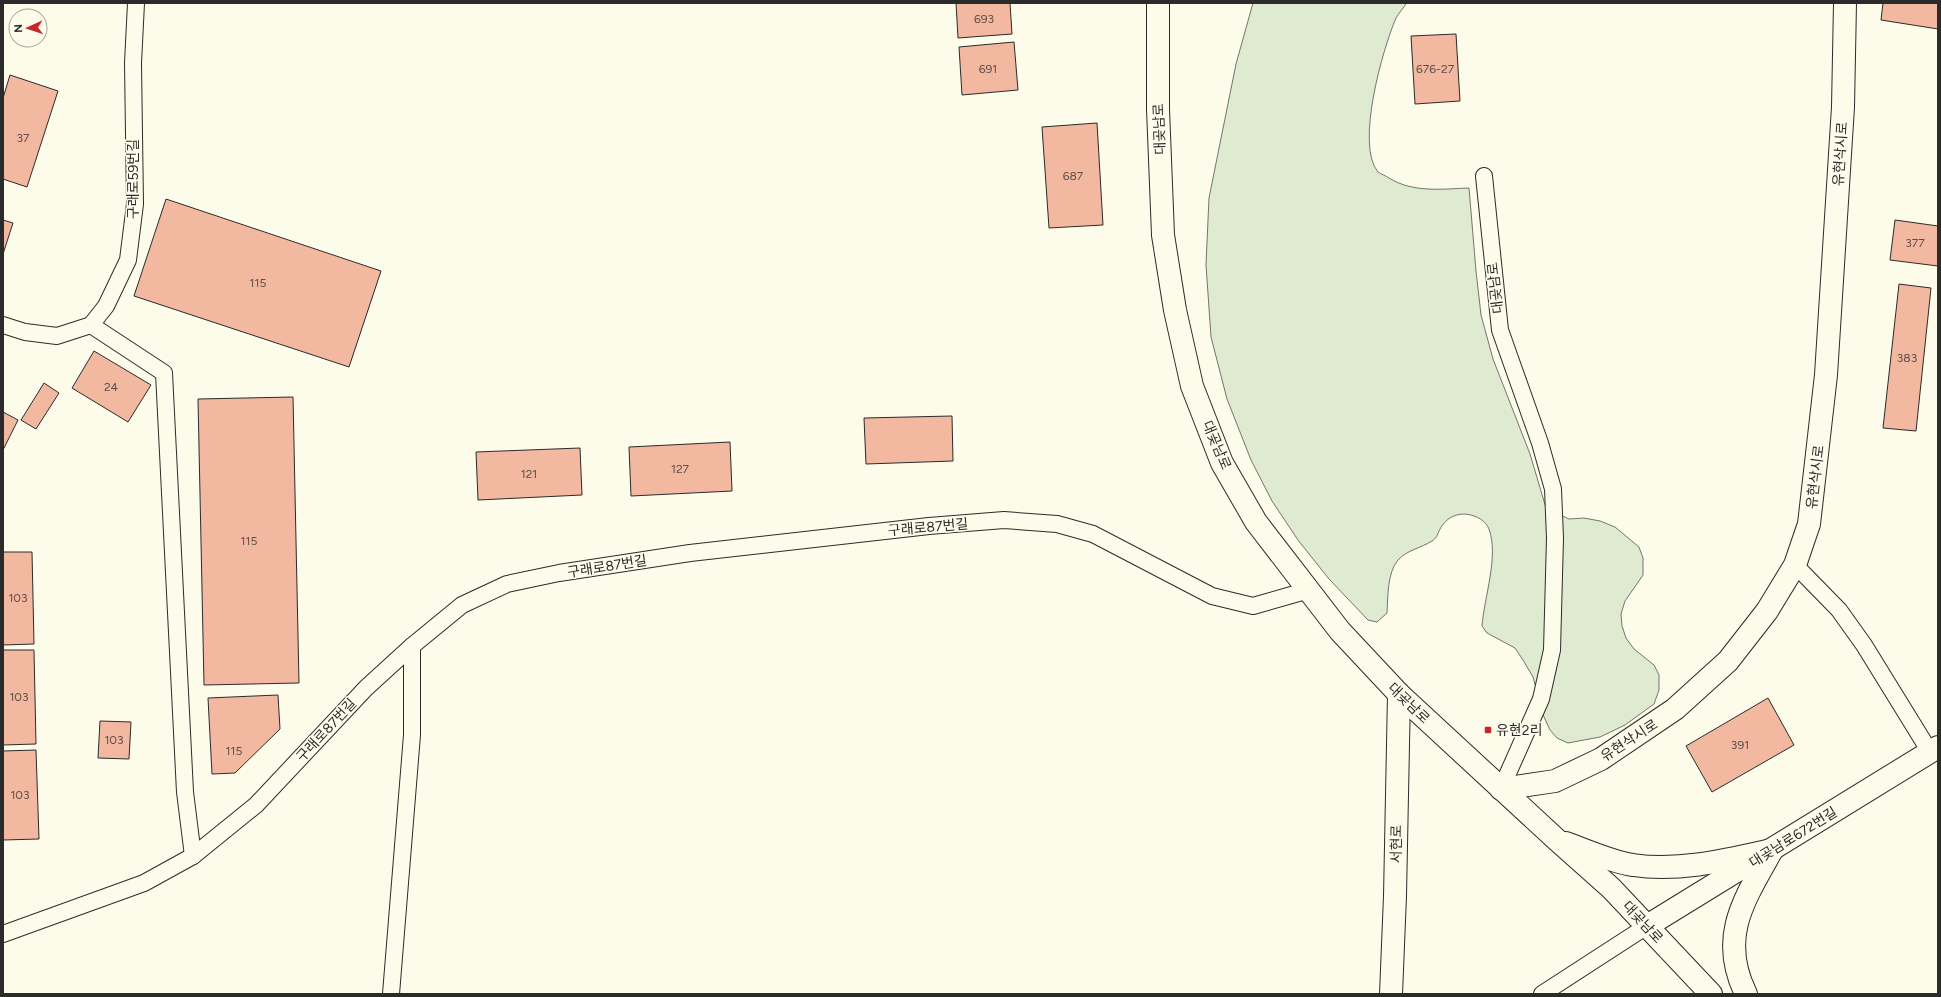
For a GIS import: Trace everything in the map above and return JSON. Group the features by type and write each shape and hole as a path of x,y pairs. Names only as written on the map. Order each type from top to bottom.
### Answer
{"street":[{"name":"대곶남로","path":"1158,3 1158,109 1163,235 1175,310 1192,386 1222,463 1256,522 1340,631 1399,694 1501,789 1611,888 1711,994"},
{"name":"유현삭시로","path":"1501,789 1555,781 1601,760 1675,710 1728,661 1767,611 1795,565 1809,524 1826,375 1842,107 1845,3"},
{"name":"서현로","path":"1391,994 1395,896 1399,694"},
{"name":"대곶남로672번길","path":"1647,926 1934,750"},
{"path":"1557,840 1632,865 1684,866 1725,860 1772,850"},
{"path":"1746,994 1738,978 1733,948 1739,915 1772,850"}],"lane":[{"name":"구래로59번길","path":"91,325 106,306 128,260 135,204 133,63 136,3"},
{"name":"대곶남로","path":"1484,176 1500,330 1540,443 1553,489 1555,538 1552,650 1540,699 1501,789"},
{"path":"3,325 25,332 57,336 91,325 164,373 185,792 193,856"},
{"name":"구래로87번길","path":"3,934 144,883 193,856 256,805 366,688 412,646 462,605 507,584 559,573 690,554 929,526 1004,520 1057,524 1093,534 1212,596 1253,606 1309,590"},
{"path":"1795,565 1839,610 1934,750"},
{"path":"391,994 412,735 412,646"},
{"path":"1542,994 1647,926"}],"green space":[{"path":"1253,3 1407,3 1396,18 1384,51 1379,73 1370,119 1369,141 1372,159 1378,172 1398,183 1408,186 1428,189 1469,188 1481,315 1493,359 1530,454 1546,508 1569,519 1584,518 1600,521 1615,527 1639,547 1643,558 1643,575 1625,601 1621,614 1622,626 1626,638 1634,649 1654,665 1659,675 1659,690 1654,704 1625,725 1600,737 1568,743 1557,738 1550,730 1544,717 1533,677 1523,660 1515,648 1487,633 1482,626 1492,564 1492,540 1489,529 1481,519 1464,514 1454,516 1446,521 1434,540 1410,551 1398,560 1394,565 1390,578 1387,613 1377,622 1368,620 1329,579 1298,540 1272,501 1251,460 1227,399 1211,337 1206,265 1209,198 1236,64"}],"building":[{"path":"956,3 1010,3 1012,34 958,38"},
{"path":"1883,3 1938,3 1938,29 1881,20"},
{"path":"1456,34 1460,101 1415,104 1411,36"},
{"path":"1014,42 1018,90 962,95 959,47"},
{"path":"10,75 58,91 27,187 3,179 3,98"},
{"path":"1097,123 1103,225 1049,228 1042,127"},
{"path":"166,199 381,271 349,367 134,296"},
{"path":"3,220 13,223 3,254"},
{"path":"1895,220 1938,226 1938,266 1890,260"},
{"path":"1899,284 1931,288 1916,431 1883,428"},
{"path":"94,351 151,385 128,422 72,388"},
{"path":"44,383 59,393 36,429 21,420"},
{"path":"293,397 299,683 204,685 198,399"},
{"path":"3,412 18,420 3,450"},
{"path":"952,416 953,461 866,464 864,418"},
{"path":"730,442 732,491 631,496 629,447"},
{"path":"580,448 582,495 478,500 476,452"},
{"path":"3,552 32,552 34,644 3,645"},
{"path":"3,650 34,650 36,744 3,745"},
{"path":"278,695 280,729 235,773 212,774 208,698"},
{"path":"1768,698 1794,745 1712,792 1686,746"},
{"path":"100,721 131,722 129,759 98,758"},
{"path":"36,750 39,839 3,840 3,751"}],"place":[{"name":"유현2리","path":"1488,730"}]}
